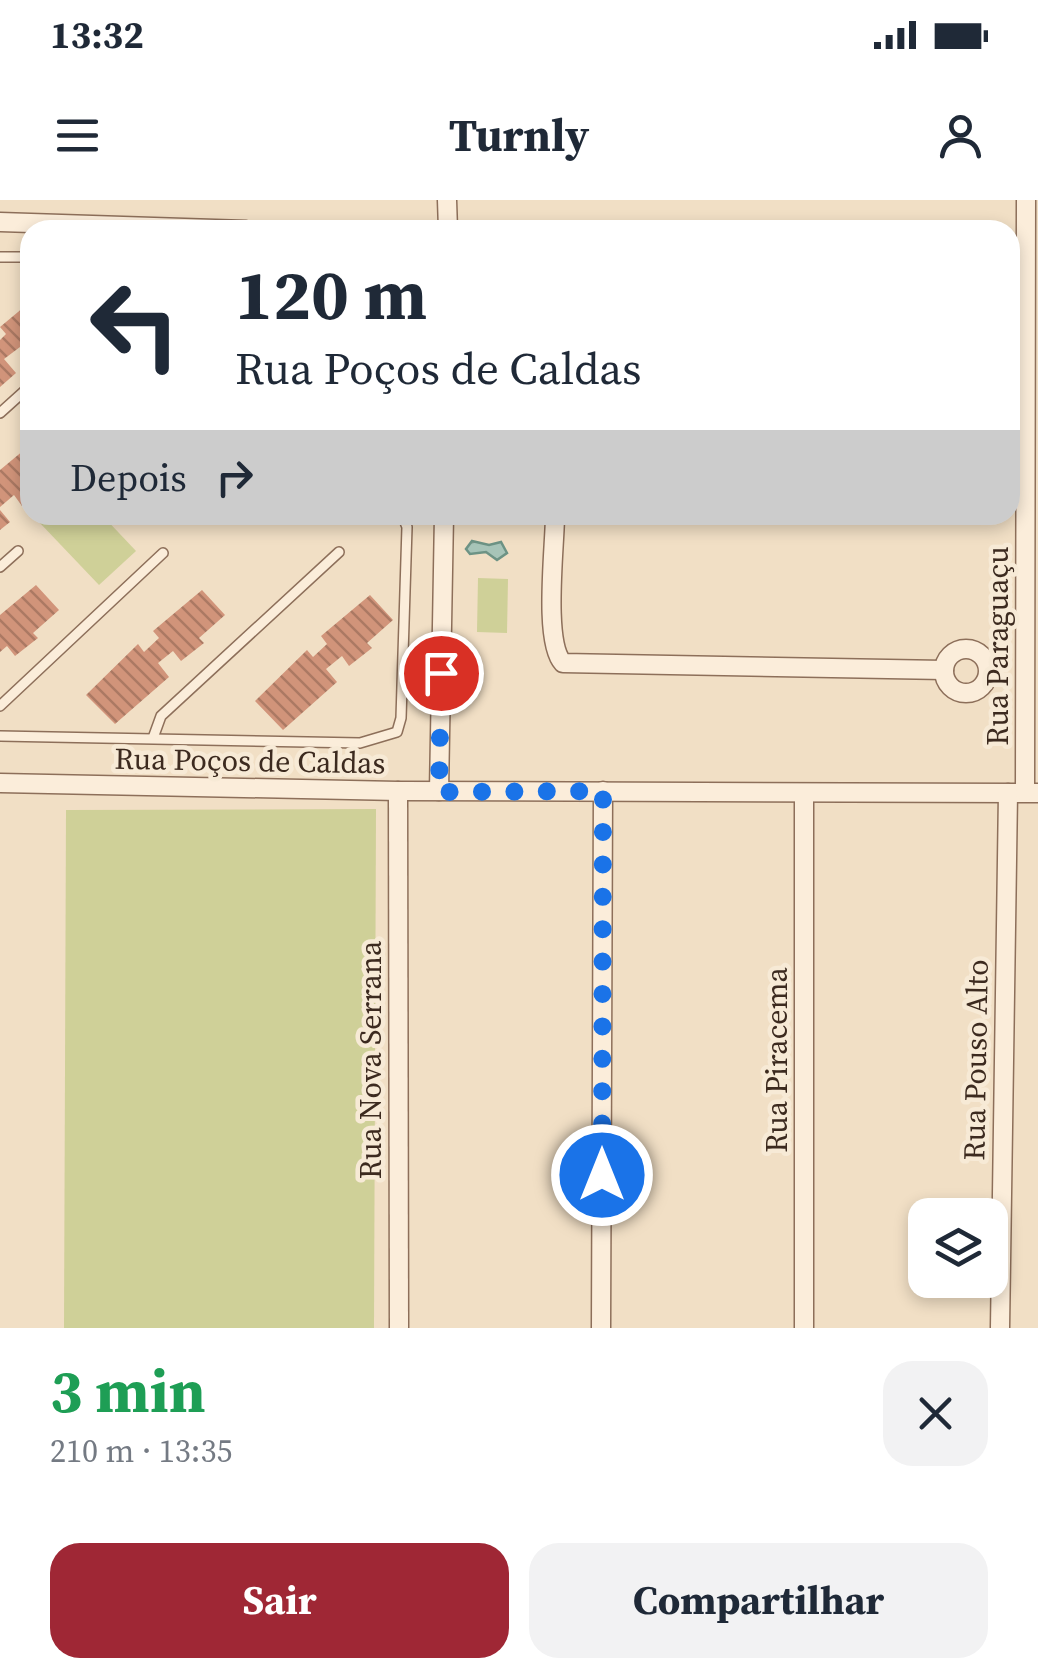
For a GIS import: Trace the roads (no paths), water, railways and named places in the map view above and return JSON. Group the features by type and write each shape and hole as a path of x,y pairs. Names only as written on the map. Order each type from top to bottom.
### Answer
{"street":[{"name":"Rua Paraguaçu","path":"1020,306 1026,200"},
{"name":"Rua Paraguaçu","path":"1020,353 1033,433 1024,793"},
{"path":"439,792 444,525"},
{"path":"555,525 554,650 564,663 944,670"},
{"name":"Rua Poços de Caldas","path":"0,784 439,792 1024,793"},
{"name":"Rua Nova Serrana","path":"398,791 399,1328"},
{"path":"601,1328 603,791"},
{"name":"Rua Piracema","path":"804,793 804,1328"},
{"name":"Rua Pouso Alto","path":"1000,1328 1024,793"}],"lane":[{"path":"0,413 20,395"},
{"path":"0,736 360,743 397,732 406,525"},
{"path":"0,567 18,552"},
{"path":"153,738 160,716 338,552"},
{"path":"0,706 163,553"}],"water":[{"path":"472,541 489,545 501,542 507,553 497,560 486,552 470,554 466,549"}]}
